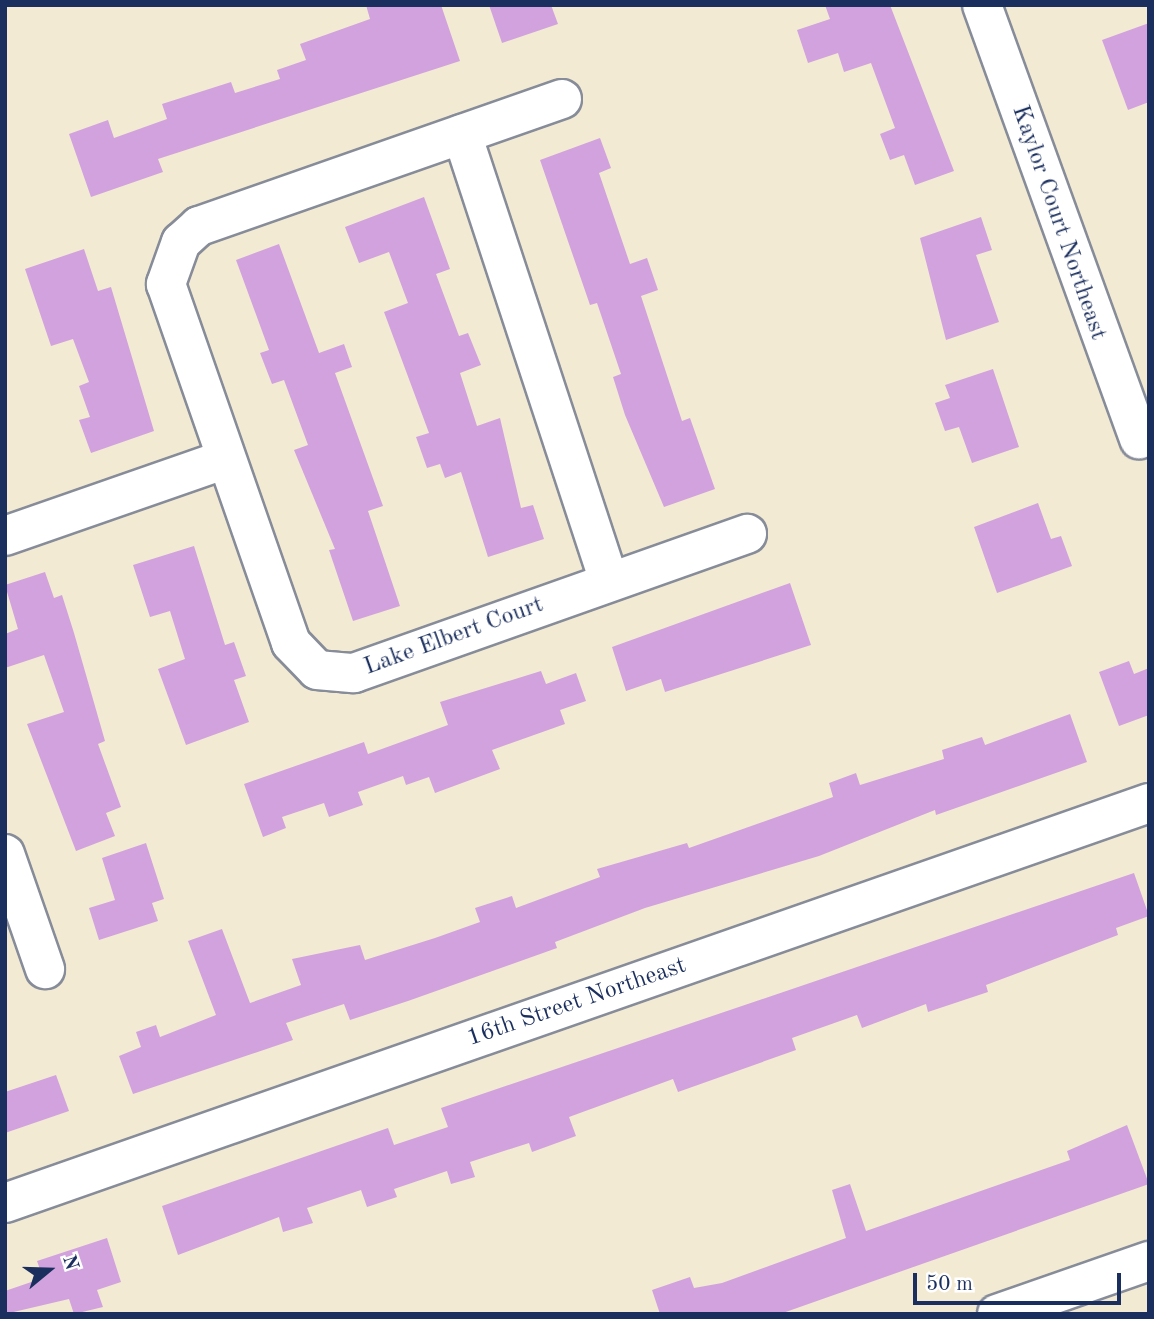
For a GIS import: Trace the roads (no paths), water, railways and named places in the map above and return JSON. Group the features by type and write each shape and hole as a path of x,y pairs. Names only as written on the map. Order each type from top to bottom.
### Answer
{"street":[{"name":"Kaylor Court Northeast","path":"982,5 1139,439"},
{"name":"Lake Elbert Court","path":"562,99 199,226 181,242 166,284 292,643 317,670 354,673 747,534"},
{"path":"462,134 609,581"},
{"path":"5,536 226,459"},
{"name":"16th Street Northeast","path":"5,1203 1149,803"},
{"path":"5,854 45,969"},
{"path":"997,1314 1149,1261"}]}
